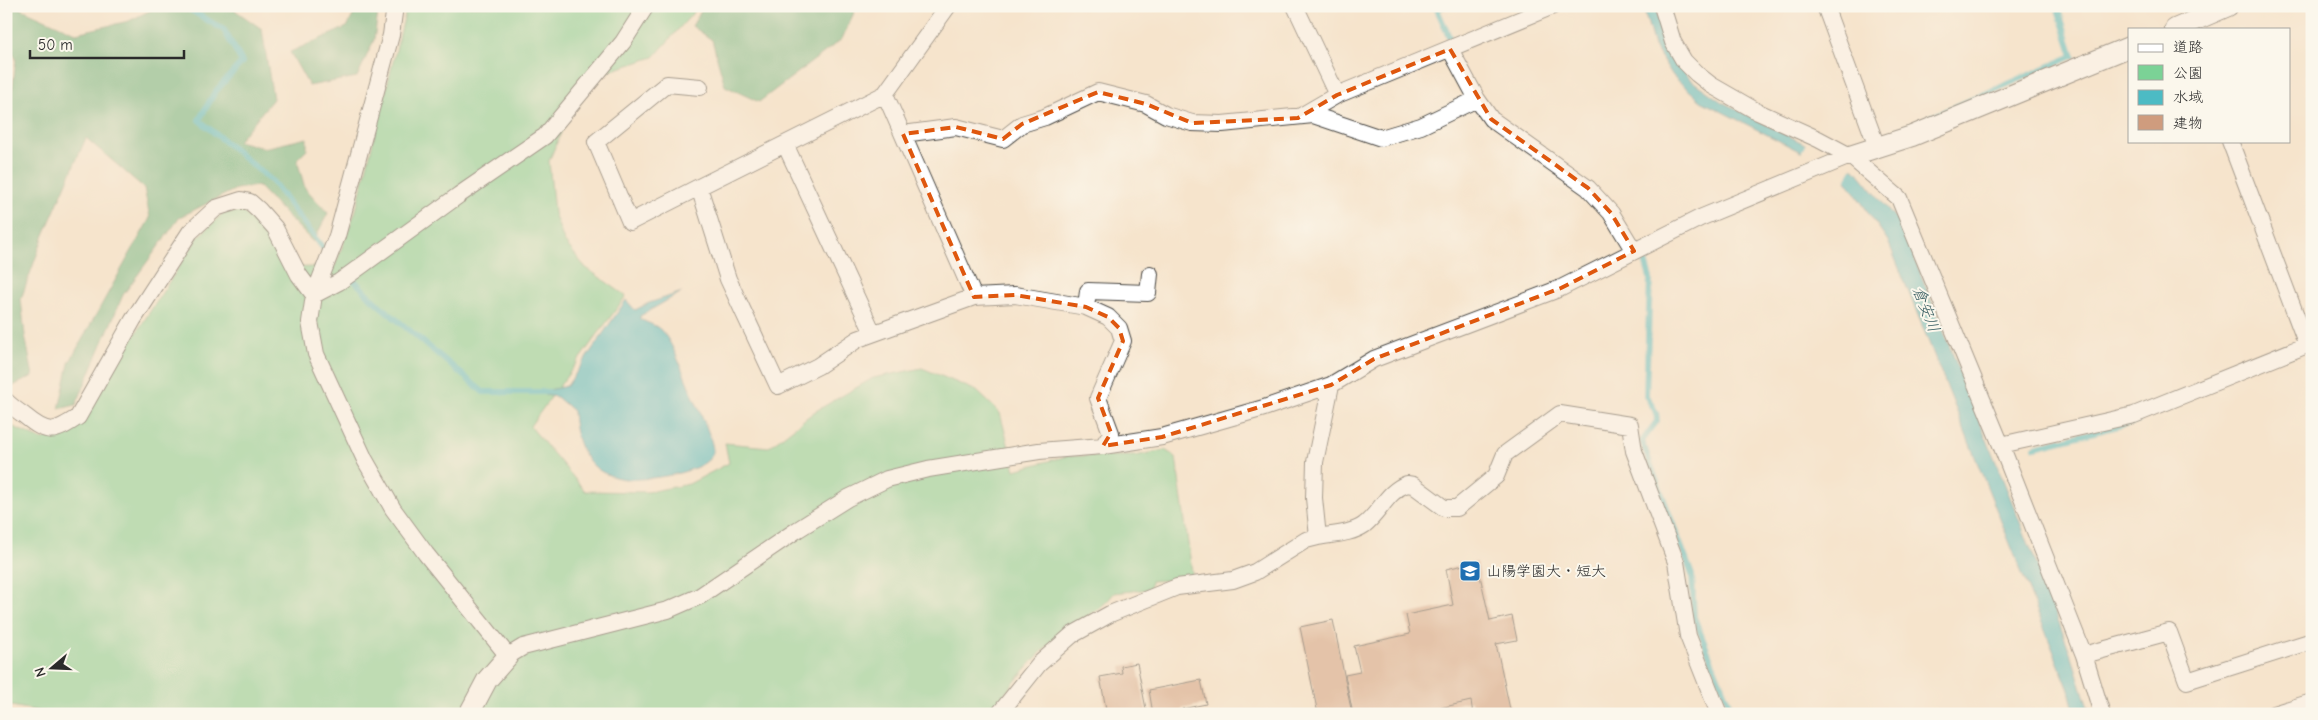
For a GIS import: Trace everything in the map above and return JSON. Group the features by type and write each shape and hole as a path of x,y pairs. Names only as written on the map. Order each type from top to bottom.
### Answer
{"street":[{"path":"394,6 391,35 337,236 314,295 310,322 316,354 365,460 404,524 508,656"},
{"path":"314,295 339,282 458,195 545,136 623,42 646,6"},
{"path":"700,86 667,84 596,142 630,222 885,94 948,6"},
{"path":"1295,6 1337,95"},
{"path":"1298,118 1337,95 1553,6"},
{"path":"1662,6 1673,42 1684,60 1697,74 1711,85 1758,112 1818,139 1899,198 2001,445 2084,655 2102,714"},
{"path":"1825,6 1878,147"},
{"path":"2183,27 2228,6"},
{"path":"469,714 487,680 508,656 523,647 668,610 700,596 839,504 887,479 928,469 1039,450 1103,446 1162,437 1264,408 1331,385 1374,359 1561,288 1700,218 1845,158 1912,136 2128,47"},
{"path":"1452,48 1477,99 1491,119 1588,188 1611,212 1634,251"},
{"path":"903,134 956,127 1003,138 1022,124 1044,117 1098,92 1146,104 1166,115 1192,123 1222,124 1313,116 1381,138 1421,126 1477,99"},
{"path":"885,94 974,297"},
{"path":"2001,445 2134,415 2307,345 2230,142"},
{"path":"785,144 873,333"},
{"path":"700,187 728,279 778,386 818,366 858,339 974,297 1015,295 1086,307 1108,317 1119,328 1123,341 1098,398 1111,433 1103,446"},
{"path":"6,401 40,429 52,430 65,426 78,417 133,320 190,232 216,208 241,200 250,202 275,228 299,275 314,295"},
{"path":"1086,307 1088,291 1148,293 1150,274"},
{"path":"1318,537 1314,498 1315,462 1331,385"},
{"path":"999,714 1039,664 1072,635 1110,614 1177,587 1234,580 1255,572 1306,540 1349,532 1364,524 1392,493 1407,484 1413,485 1444,508 1457,508 1496,476 1505,454 1560,414 1630,425 1634,451 1676,562 1688,636 1719,714"},
{"path":"2084,655 2169,632 2187,681 2312,641"},
{"path":"2273,714 2312,702"}],"highlighted area":[{"path":"1450,49 1491,119 1588,188 1611,213 1634,251 1561,288 1374,359 1331,385 1162,437 1103,446 1111,433 1098,398 1123,341 1119,328 1108,317 1086,307 1015,295 974,297 903,134 956,127 1003,139 1022,124 1098,92 1146,104 1192,123 1298,118 1337,95"}],"green space":[{"path":"6,6 15,6 76,33 129,21 159,6 229,6 262,29 273,99 238,141 264,148 307,138 307,150 297,160 305,188 328,213 313,242 258,186 236,189 180,217 123,295 76,405 59,409 69,363 150,218 144,188 86,138 44,235 21,299 25,335 33,376 7,389 6,144 16,59 6,40"},
{"path":"358,6 379,6 374,40 357,77 309,86 290,52 347,27"},
{"path":"407,6 699,6 654,57 584,79 549,161 554,213 564,241 585,267 626,296 530,426 585,491 648,492 689,484 729,463 725,443 769,447 814,412 873,378 922,368 977,391 1000,413 1015,470 1067,456 1135,456 1165,450 1176,457 1193,579 1151,581 1150,589 1114,593 1103,605 1069,628 1042,651 988,714 54,714 6,705 6,420 9,425 43,440 79,422 198,237 224,212 243,212 266,233 286,268 335,266 356,210"},
{"path":"704,6 857,6 842,39 759,102 725,86 712,40 692,26"}],"water":[{"name":"倉安川","path":"1643,6 1656,6 1660,28 1675,61 1691,80 1722,102 1856,170 1901,225 2040,572 2073,660 2090,714 2075,714 2069,690 1888,241 1846,180 1801,152 1701,101 1673,76 1654,46"},
{"path":"682,292 640,316 640,319 657,327 667,337 707,428 713,452 709,459 701,465 675,474 646,479 622,478 609,475 595,467 581,448 576,434 573,411 557,397 544,395 544,391 567,386 626,300 635,310 649,303"}],"pier":[{"path":"1806,143 1853,167 1845,181 1801,154"}],"building":[{"path":"1477,562 1490,621 1512,616 1517,640 1496,644 1511,714 1473,714 1471,701 1413,714 1353,714 1345,675 1360,672 1354,646 1410,634 1406,615 1453,605 1446,569"},
{"path":"1333,620 1352,714 1318,714 1300,627"},
{"path":"1137,663 1147,714 1107,714 1100,677 1122,673 1121,666"},
{"path":"1201,680 1206,704 1182,709 1183,714 1153,714 1149,690"}],"waterway":[{"path":"184,6 224,30 242,62 215,92 199,120 272,181 323,248"},
{"path":"1444,6 1437,9 1453,46"},
{"path":"1898,131 2073,56 2057,6"},
{"path":"1645,261 1650,278 1646,396 1656,412 1657,421 1642,441 1692,575 1694,617 1733,714"},
{"path":"353,279 372,299 483,392 549,392"},
{"path":"2035,447 2138,421"}],"place":[{"name":"山陽学園大・短大","path":"1470,571"}]}
